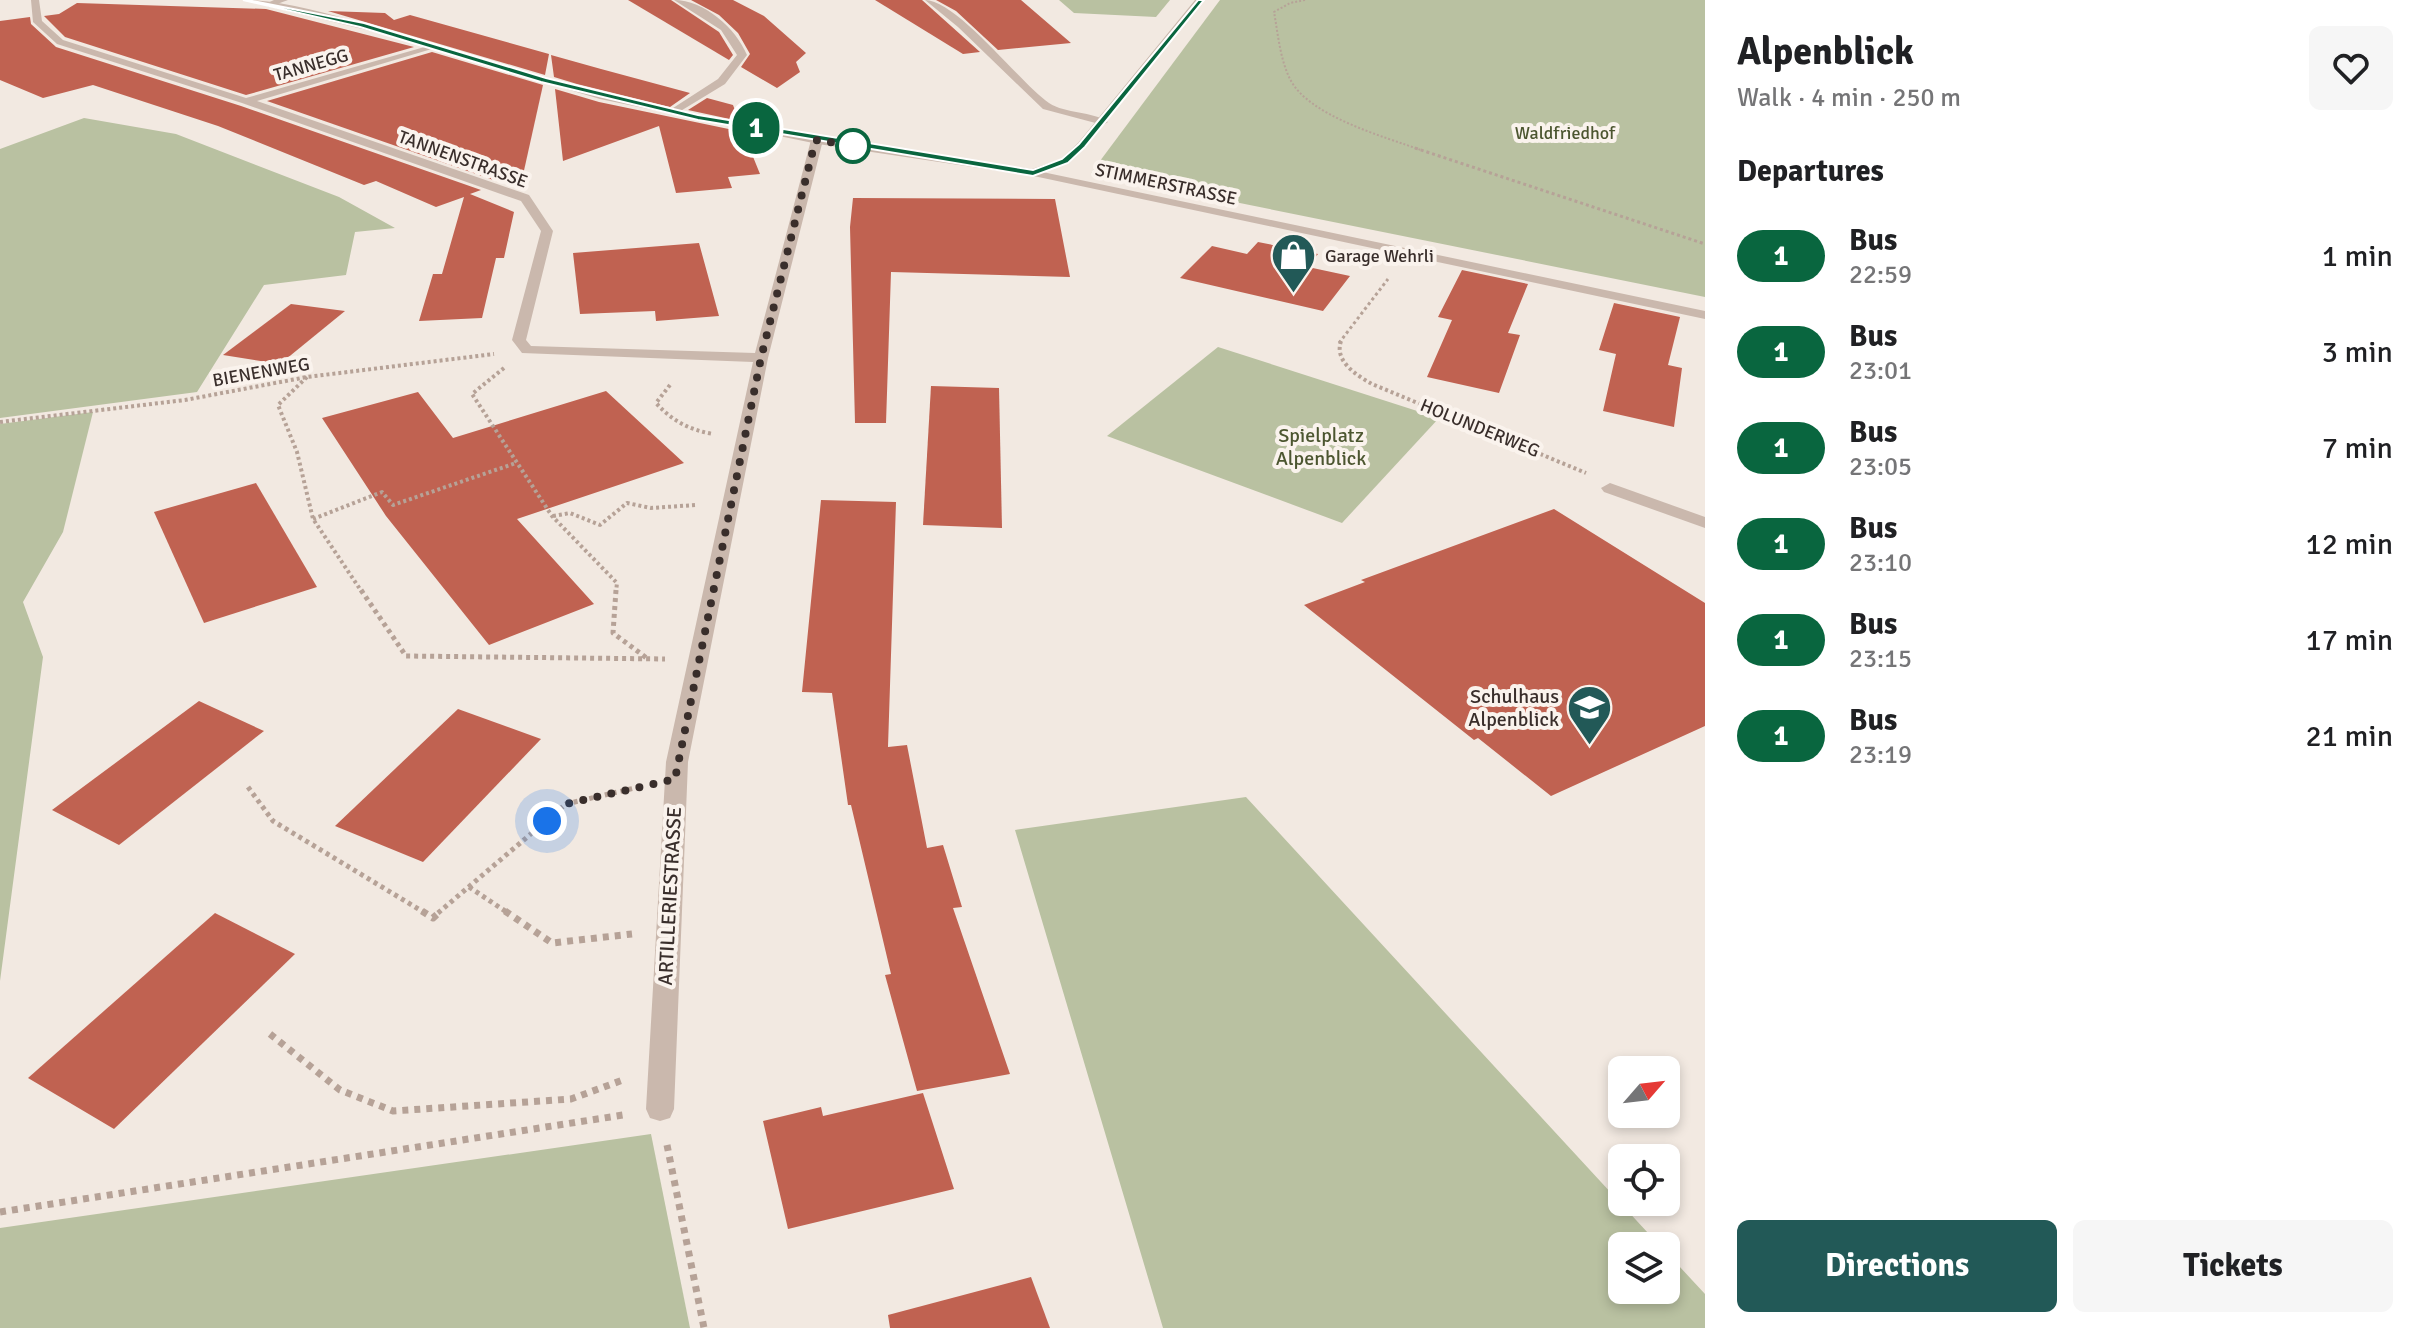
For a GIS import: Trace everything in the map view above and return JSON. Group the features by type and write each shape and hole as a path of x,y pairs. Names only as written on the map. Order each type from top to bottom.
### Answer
{"street":[{"name":"TANNENSTRASSE","path":"35,0 38,22 60,42 246,101 525,198 547,231 519,340 527,350"},
{"name":"STIMMERSTRASSE","path":"247,0 362,25 544,80 674,112 817,140 1033,173 1705,315"},
{"path":"269,4 284,0"},
{"path":"674,112 705,95 734,71 742,55 738,39 723,25 678,0"},
{"path":"929,0 961,25 1047,107 1103,122"},
{"path":"1033,173 1065,161 1103,122 1200,0"},
{"name":"TANNEGG","path":"246,101 432,46"},
{"name":"ARTILLERIESTRASSE","path":"660,1109 675,779 761,358 817,140"},
{"path":"527,350 761,358"},
{"path":"1610,488 1705,523"}],"path":[{"path":"1305,0 1290,3 1274,12 1280,50 1295,87 1330,112 1391,139 1705,244"},
{"name":"HOLUNDERWEG","path":"1381,288 1338,344 1338,355 1351,371 1372,384 1577,468 1610,488"},
{"path":"527,350 472,394 552,516 617,583 613,633 648,659"},
{"name":"BIENENWEG","path":"0,422 185,400 307,377 527,350"},
{"path":"692,356 656,403 663,413 692,432 745,437"},
{"path":"307,377 278,405 297,452 313,519 406,656 698,660"},
{"path":"313,519 382,492 393,505 516,463"},
{"path":"552,516 570,513 600,525 627,503 651,508 731,503"},
{"path":"248,787 273,821 433,918 566,804 675,779"},
{"path":"469,887 552,943 668,929"},
{"path":"270,1034 339,1092 365,1104 393,1111 571,1099 662,1066"},
{"path":"0,1212 660,1109 704,1328"}],"green space":[{"path":"1059,0 1170,0 1156,17 1074,13"},
{"name":"Waldfriedhof","path":"1220,0 1705,0 1705,297 1091,173"},
{"path":"84,118 176,134 339,197 395,228 355,232 346,275 264,285 197,392 0,418 0,149"},
{"name":"Spielplatz Alpenblick","path":"1218,347 1439,418 1342,523 1107,436"},
{"path":"93,412 63,532 23,602 43,657 0,981 0,424"},
{"path":"1246,797 1608,1190 1608,1216 1632,1216 1647,1232 1608,1232 1608,1304 1680,1304 1680,1267 1705,1294 1705,1328 1163,1328 1015,830"},
{"path":"651,1134 690,1328 0,1328 0,1228"}],"building":[{"path":"628,0 671,0 719,32 733,55 729,60"},
{"path":"691,0 733,0 764,16 806,53 796,62 800,72 777,88 741,67 750,54 738,33 719,15"},
{"path":"875,0 922,0 980,52 963,54"},
{"path":"936,0 1021,0 1071,43 998,50 956,11"},
{"path":"77,3 266,9 414,47 246,95 65,37 44,16 59,14"},
{"path":"328,11 385,13 394,20 410,15 549,54 545,75"},
{"path":"30,17 31,24 56,47 241,106 481,190 470,194 514,212 504,258 496,258 482,318 419,321 433,274 442,274 464,197 436,207 376,181 364,185 218,126 93,85 43,98 0,80 0,21"},
{"path":"432,52 543,85 523,175 502,183 267,101"},
{"path":"551,55 690,93 670,107 577,84 554,77"},
{"path":"555,89 599,102 743,132 760,174 728,177 732,188 676,193 659,126 563,161"},
{"path":"707,98 733,105 739,121 688,110"},
{"path":"853,198 1055,199 1070,277 891,272 886,423 855,423 850,227"},
{"name":"Garage Wehrli","path":"1258,242 1318,254 1308,267 1350,276 1323,311 1180,278 1212,246 1247,254"},
{"path":"699,243 719,316 656,321 655,311 580,314 573,253"},
{"path":"1462,270 1528,284 1508,333 1520,335 1499,393 1427,377 1452,320 1438,317"},
{"path":"1614,303 1680,317 1668,365 1682,368 1674,427 1603,411 1616,354 1599,350"},
{"path":"291,304 345,311 280,364 223,355"},
{"path":"931,386 999,388 1002,528 923,525"},
{"path":"606,391 684,463 517,519 594,604 489,645 386,516 322,418 418,392 453,438"},
{"path":"256,483 317,587 204,623 154,512"},
{"path":"821,500 896,502 888,747 907,745 927,848 943,845 962,907 953,908 1010,1074 917,1091 885,975 891,974 851,805 848,805 832,693 802,692"},
{"name":"Schulhaus Alpenblick","path":"1554,509 1705,603 1705,726 1551,796 1478,738 1474,740 1304,605 1365,582 1361,580"},
{"path":"199,701 264,731 119,845 52,810"},
{"path":"458,709 541,739 423,862 335,826"},
{"path":"215,913 295,954 114,1129 28,1078"},
{"path":"923,1093 954,1189 788,1229 763,1121 821,1107 823,1116"},
{"path":"1031,1277 1050,1328 890,1328 888,1315"}],"bus line":[{"name":"1","path":"247,0 362,25 605,97 698,118 853,146 1033,173 1065,161 1082,145 1200,0"}],"place":[{"name":"Garage Wehrli","path":"1294,295"},
{"name":"Schulhaus Alpenblick","path":"1590,747"}],"route":[{"path":"547,821 566,804 675,779 761,358 814,146 817,140 853,146"}]}
